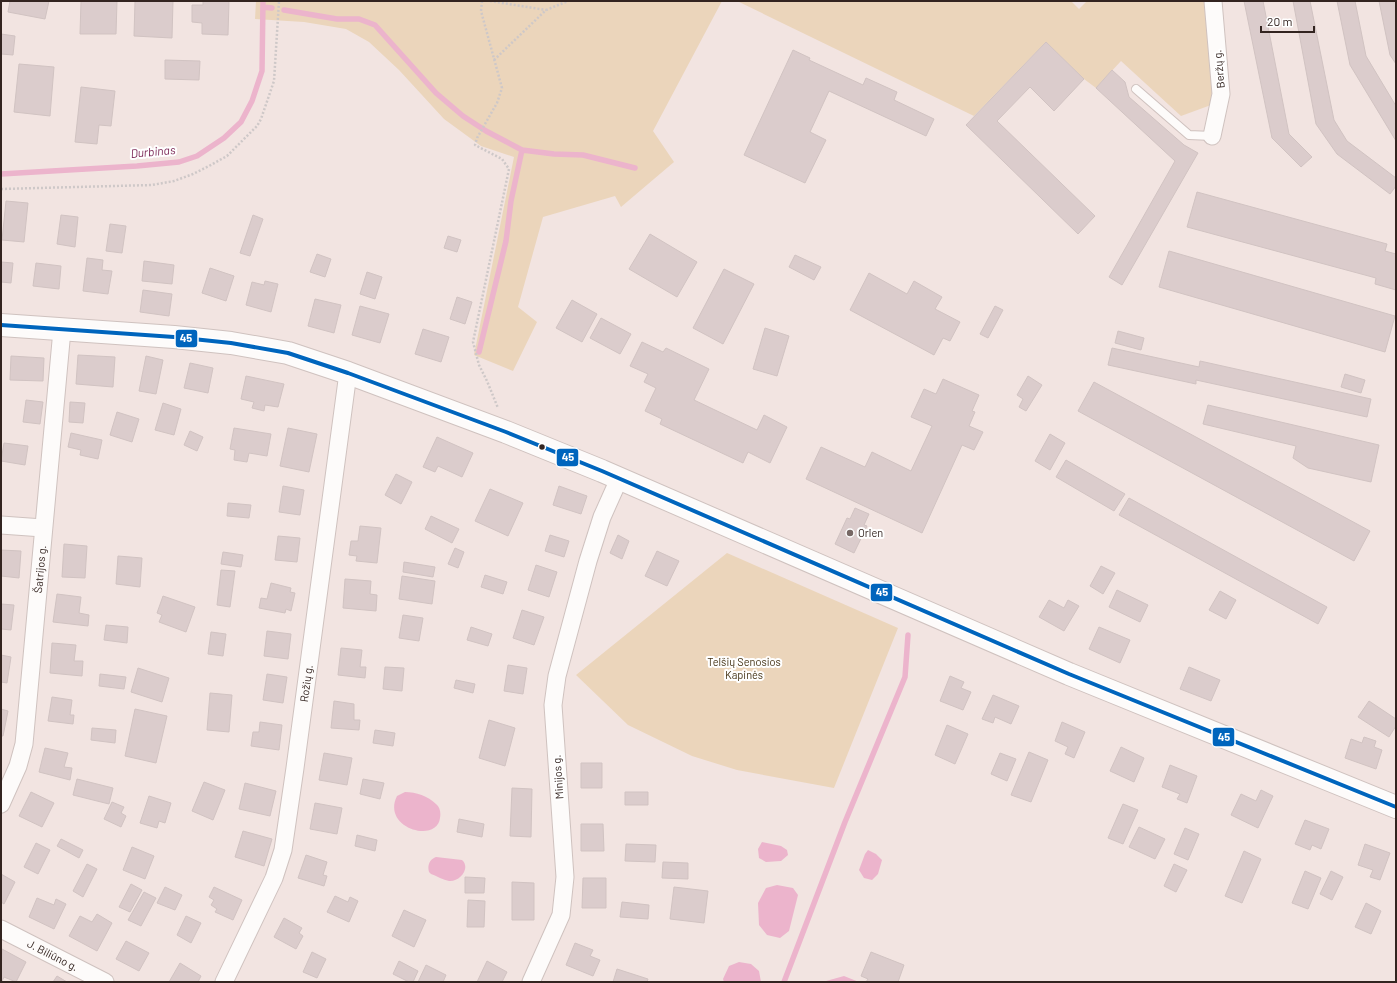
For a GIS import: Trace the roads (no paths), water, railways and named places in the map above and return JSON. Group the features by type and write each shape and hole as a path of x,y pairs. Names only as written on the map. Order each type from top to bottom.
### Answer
{"main road":[{"path":"1,325 174,337 231,343 288,353 348,373 506,432 619,479 1062,670 1396,807"}],"street":[{"name":"Beržų g.","path":"1212,136 1221,94 1213,1"},
{"name":"Šatrijos g.","path":"1,804 18,766 24,744 62,330"},
{"name":"Rožių g.","path":"224,982 274,878 283,850 348,373"},
{"name":"Minijos g.","path":"531,982 561,915 565,877 553,705 557,676 588,561 602,517 619,479"},
{"path":"1,525 43,528"},
{"name":"J. Biliūno g.","path":"1,929 104,982"}],"lane":[{"path":"1136,89 1189,135 1212,136"}],"waterway":[{"name":"Durbinas","path":"1,174 137,166 179,162 197,156 224,138 241,122 252,101 262,71 263,1"},
{"path":"263,7 272,8"},
{"path":"284,10 337,19 359,19 375,25 436,93 463,116 486,131 522,150 554,154 583,155 635,168"},
{"path":"479,352 506,241 511,201 522,150"},
{"path":"784,982 845,822 905,677 908,635"}],"place":[{"name":"Orlen","path":"850,533"}],"park label":[{"name":"Telšių Senosios Kapinės","path":"744,668"}]}
